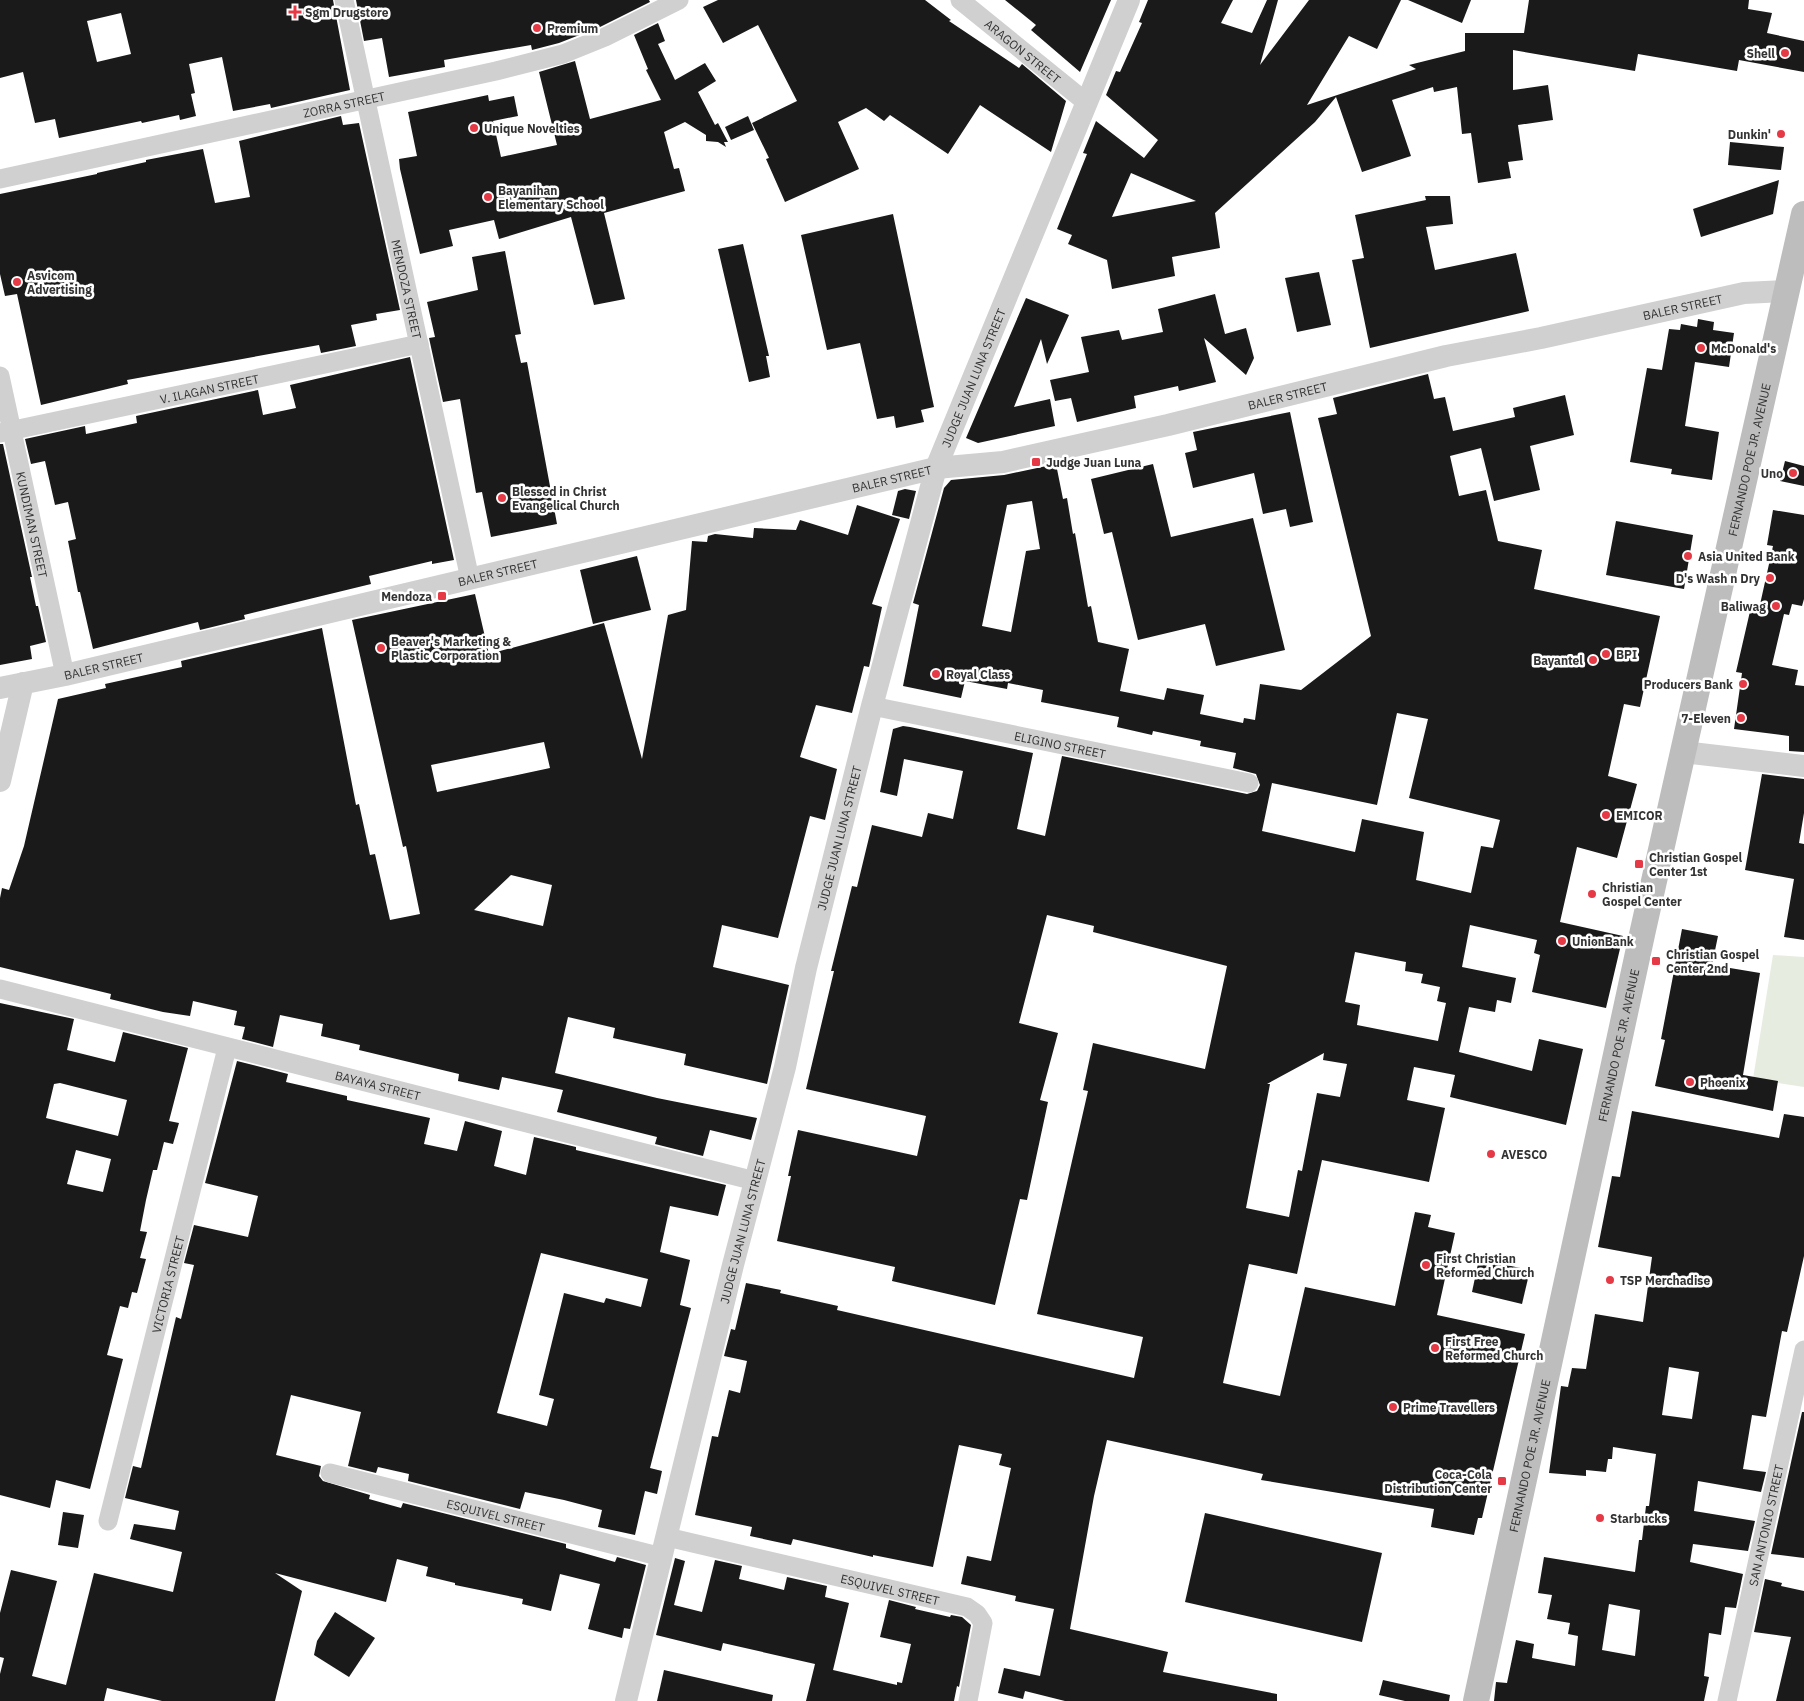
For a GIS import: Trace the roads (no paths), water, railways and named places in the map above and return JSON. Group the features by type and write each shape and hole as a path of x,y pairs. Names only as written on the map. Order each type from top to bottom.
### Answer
{"main road":[{"name":"FERNANDO POE JR. AVENUE","path":"1476,1701 1683,752 1804,214"}],"street":[{"name":"MENDOZA STREET","path":"344,0 470,579"},
{"name":"ZORRA STREET","path":"0,179 496,71 563,54 606,37 679,0"},
{"name":"ARAGON STREET","path":"960,0 1087,103"},
{"name":"JUDGE JUAN LUNA STREET","path":"626,1701 872,706 936,468 1129,0"},
{"name":"BALER STREET","path":"0,688 65,675 936,468 1003,462 1168,425 1446,356 1542,338 1744,293 1787,291"},
{"name":"V. ILAGAN STREET","path":"6,432 418,344"},
{"name":"KUNDIMAN STREET","path":"0,376 6,432 65,675"},
{"path":"0,781 23,683"},
{"name":"ELIGINO STREET","path":"872,706 1249,783"},
{"path":"1683,752 1804,766"},
{"name":"BAYAYA STREET","path":"0,989 755,1181"},
{"name":"VICTORIA STREET","path":"108,1521 227,1048"},
{"name":"SAN ANTONIO STREET","path":"1727,1701 1799,1393 1804,1350"},
{"name":"ESQUIVEL STREET","path":"330,1473 664,1547 967,1607 977,1614 983,1623 968,1701"}],"place":[{"name":"Sgm Drugstore","path":"295,12"},
{"name":"Premium","path":"537,28"},
{"name":"Shell","path":"1785,53"},
{"name":"Unique Novelties","path":"474,128"},
{"name":"Dunkin'","path":"1781,134"},
{"name":"Bayanihan Elementary School","path":"488,197"},
{"name":"Asvicom Advertising","path":"17,282"},
{"name":"McDonald's","path":"1701,348"},
{"name":"Judge Juan Luna","path":"1036,462"},
{"name":"Uno","path":"1793,473"},
{"name":"Blessed in Christ Evangelical Church","path":"502,498"},
{"name":"Asia United Bank","path":"1688,556"},
{"name":"D's Wash n Dry","path":"1770,578"},
{"name":"Mendoza","path":"442,596"},
{"name":"Baliwag","path":"1776,606"},
{"name":"Beaver's Marketing & Plastic Corporation","path":"381,648"},
{"name":"BPI","path":"1606,654"},
{"name":"Bayantel","path":"1593,660"},
{"name":"Royal Class","path":"936,674"},
{"name":"Producers Bank","path":"1743,684"},
{"name":"7-Eleven","path":"1741,718"},
{"name":"EMICOR","path":"1606,815"},
{"name":"Christian Gospel Center 1st","path":"1639,864"},
{"name":"Christian Gospel Center","path":"1592,894"},
{"name":"UnionBank","path":"1562,941"},
{"name":"Christian Gospel Center 2nd","path":"1656,961"},
{"name":"Phoenix","path":"1690,1082"},
{"name":"AVESCO","path":"1491,1154"},
{"name":"First Christian Reformed Church","path":"1426,1265"},
{"name":"TSP Merchadise","path":"1610,1280"},
{"name":"First Free Reformed Church","path":"1435,1348"},
{"name":"Prime Travellers","path":"1393,1407"},
{"name":"Coca-Cola Distribution Center","path":"1502,1481"},
{"name":"Starbucks","path":"1600,1518"}]}
